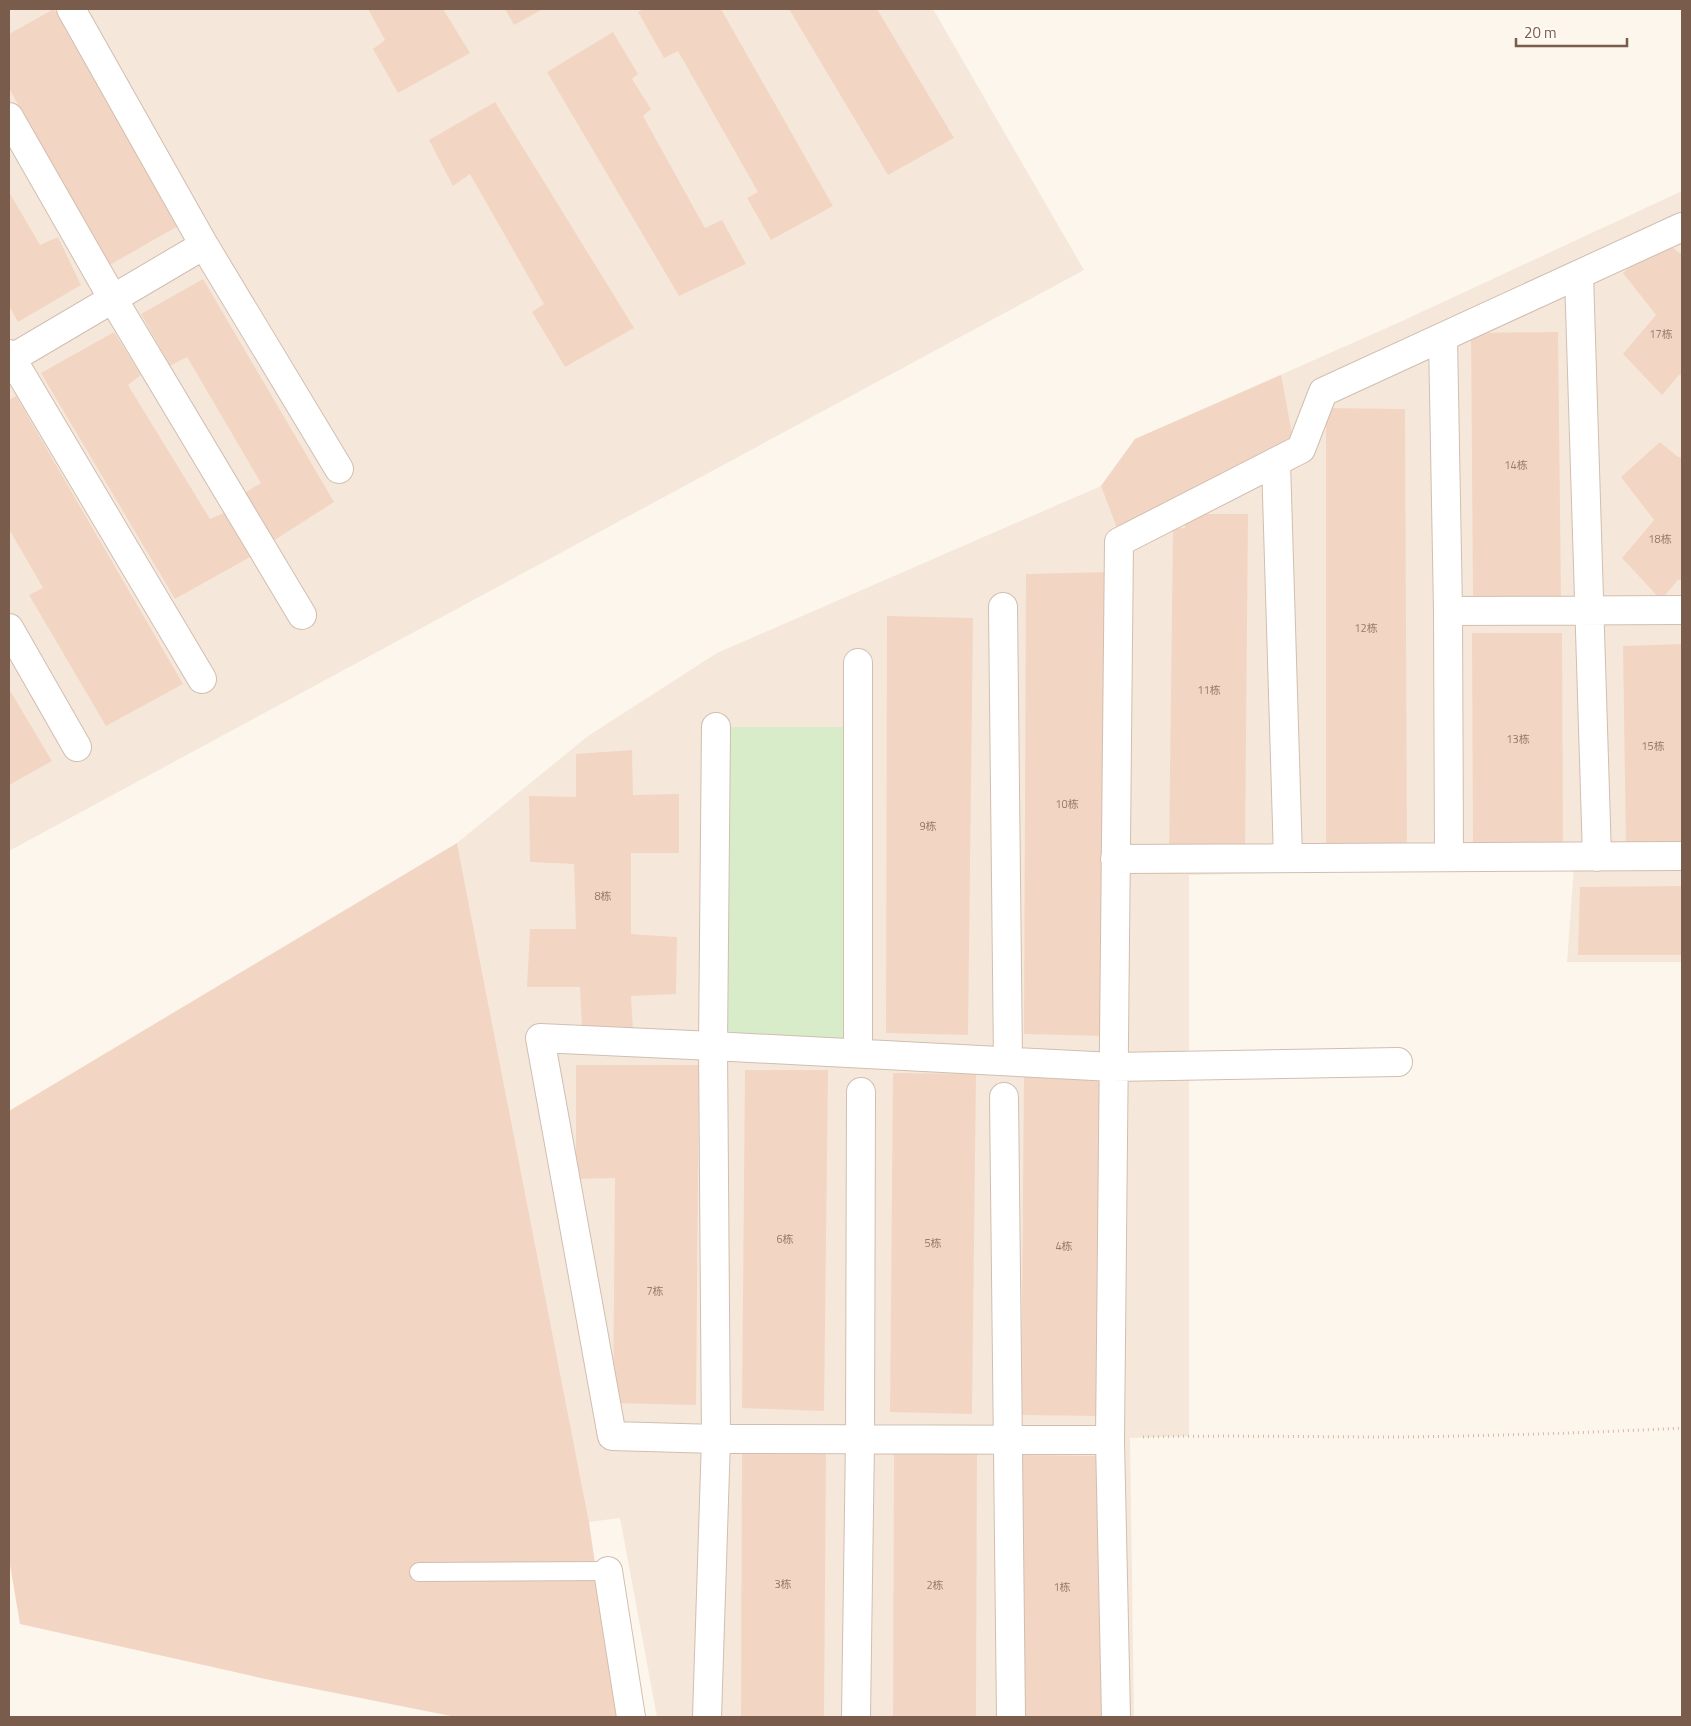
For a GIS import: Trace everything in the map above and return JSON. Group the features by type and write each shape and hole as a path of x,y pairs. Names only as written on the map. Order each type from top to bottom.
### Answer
{"street":[{"path":"71,9 204,245 340,468"},
{"path":"9,117 113,299 302,615"},
{"path":"1116,1717 1110,1440 1119,542 1301,449 1324,392 1682,227"},
{"path":"202,679 10,358 204,245"},
{"path":"1579,275 1597,857"},
{"path":"1442,337 1448,611 1449,857"},
{"path":"1276,462 1288,858"},
{"path":"1003,607 1008,1061"},
{"path":"1448,611 1682,610"},
{"path":"9,628 77,747"},
{"path":"858,663 858,1053"},
{"path":"707,1717 716,1439 713,1046 716,727"},
{"path":"1115,859 1682,856"},
{"path":"1110,1440 716,1439 612,1436 540,1038 1113,1067 1398,1062"},
{"path":"856,1717 860,1440 861,1092"},
{"path":"1004,1097 1011,1717"},
{"path":"608,1571 631,1717"}],"lane":[{"path":"419,1572 608,1571"}],"path":[{"path":"1110,1440 1189,1436 1569,1434 1682,1428"}],"shaded area":[{"path":"9,9 933,9 1084,270 9,851"},
{"path":"1682,191 1682,962 1567,962 1574,866 1189,875 1189,1436 1130,1438 1134,1717 657,1717 620,1518 589,1522 457,843 588,736 717,653 1101,486 1135,439 1400,322"}],"green space":[{"path":"716,727 858,727 858,1053 713,1046"}],"building":[{"path":"54,9 178,226 108,266 9,88 9,34"},
{"path":"368,9 443,9 470,53 398,93 373,49 385,40"},
{"path":"505,9 543,9 514,25"},
{"path":"644,9 721,9 833,206 771,240 747,198 758,192 678,51 664,58 638,12"},
{"path":"789,9 877,9 954,138 888,175"},
{"path":"613,32 638,74 632,79 651,109 643,116 705,228 722,220 746,264 679,296 547,72"},
{"path":"495,102 634,328 565,367 532,312 544,304 470,174 453,186 429,140"},
{"path":"9,192 40,245 58,237 81,285 18,322 9,306"},
{"path":"1661,237 1679,253 1682,253 1682,375 1679,375 1662,395 1623,354 1656,315 1623,273"},
{"path":"203,279 334,502 273,541 243,494 261,483 187,357 170,366 141,314"},
{"path":"114,332 141,375 128,385 210,519 224,513 250,557 175,599 41,373"},
{"path":"1558,332 1561,598 1473,599 1471,333"},
{"path":"1281,375 1294,444 1119,533 1101,486 1135,439"},
{"path":"16,396 183,684 106,726 29,595 43,588 9,529 9,400"},
{"path":"1326,408 1405,409 1407,848 1326,847"},
{"path":"1660,442 1678,457 1682,457 1682,580 1678,580 1661,600 1622,558 1654,520 1621,477"},
{"path":"1186,514 1248,514 1245,852 1169,853 1173,529 1185,528"},
{"path":"1111,572 1106,1036 1024,1034 1026,574"},
{"path":"887,616 973,618 968,1035 886,1033"},
{"path":"1472,633 1562,633 1563,845 1473,845"},
{"path":"1682,644 1682,846 1626,846 1623,646"},
{"path":"9,689 52,761 9,785"},
{"path":"632,750 633,795 679,794 679,853 631,853 631,934 677,937 676,994 631,996 633,1032 582,1030 580,987 527,987 530,929 576,929 574,864 530,862 529,796 576,797 576,754"},
{"path":"457,843 589,1522 617,1717 456,1717 270,1680 20,1624 9,1559 9,1111"},
{"path":"1682,886 1682,955 1578,955 1580,887"},
{"path":"576,1065 699,1065 696,1405 613,1403 615,1178 576,1179"},
{"path":"745,1070 828,1070 824,1411 742,1408"},
{"path":"893,1073 976,1074 972,1414 890,1412"},
{"path":"1024,1076 1107,1076 1104,1416 1021,1415"},
{"path":"742,1451 826,1452 824,1717 741,1717"},
{"path":"894,1453 977,1453 976,1717 893,1717"},
{"path":"1021,1455 1104,1456 1102,1717 1020,1717"}]}
